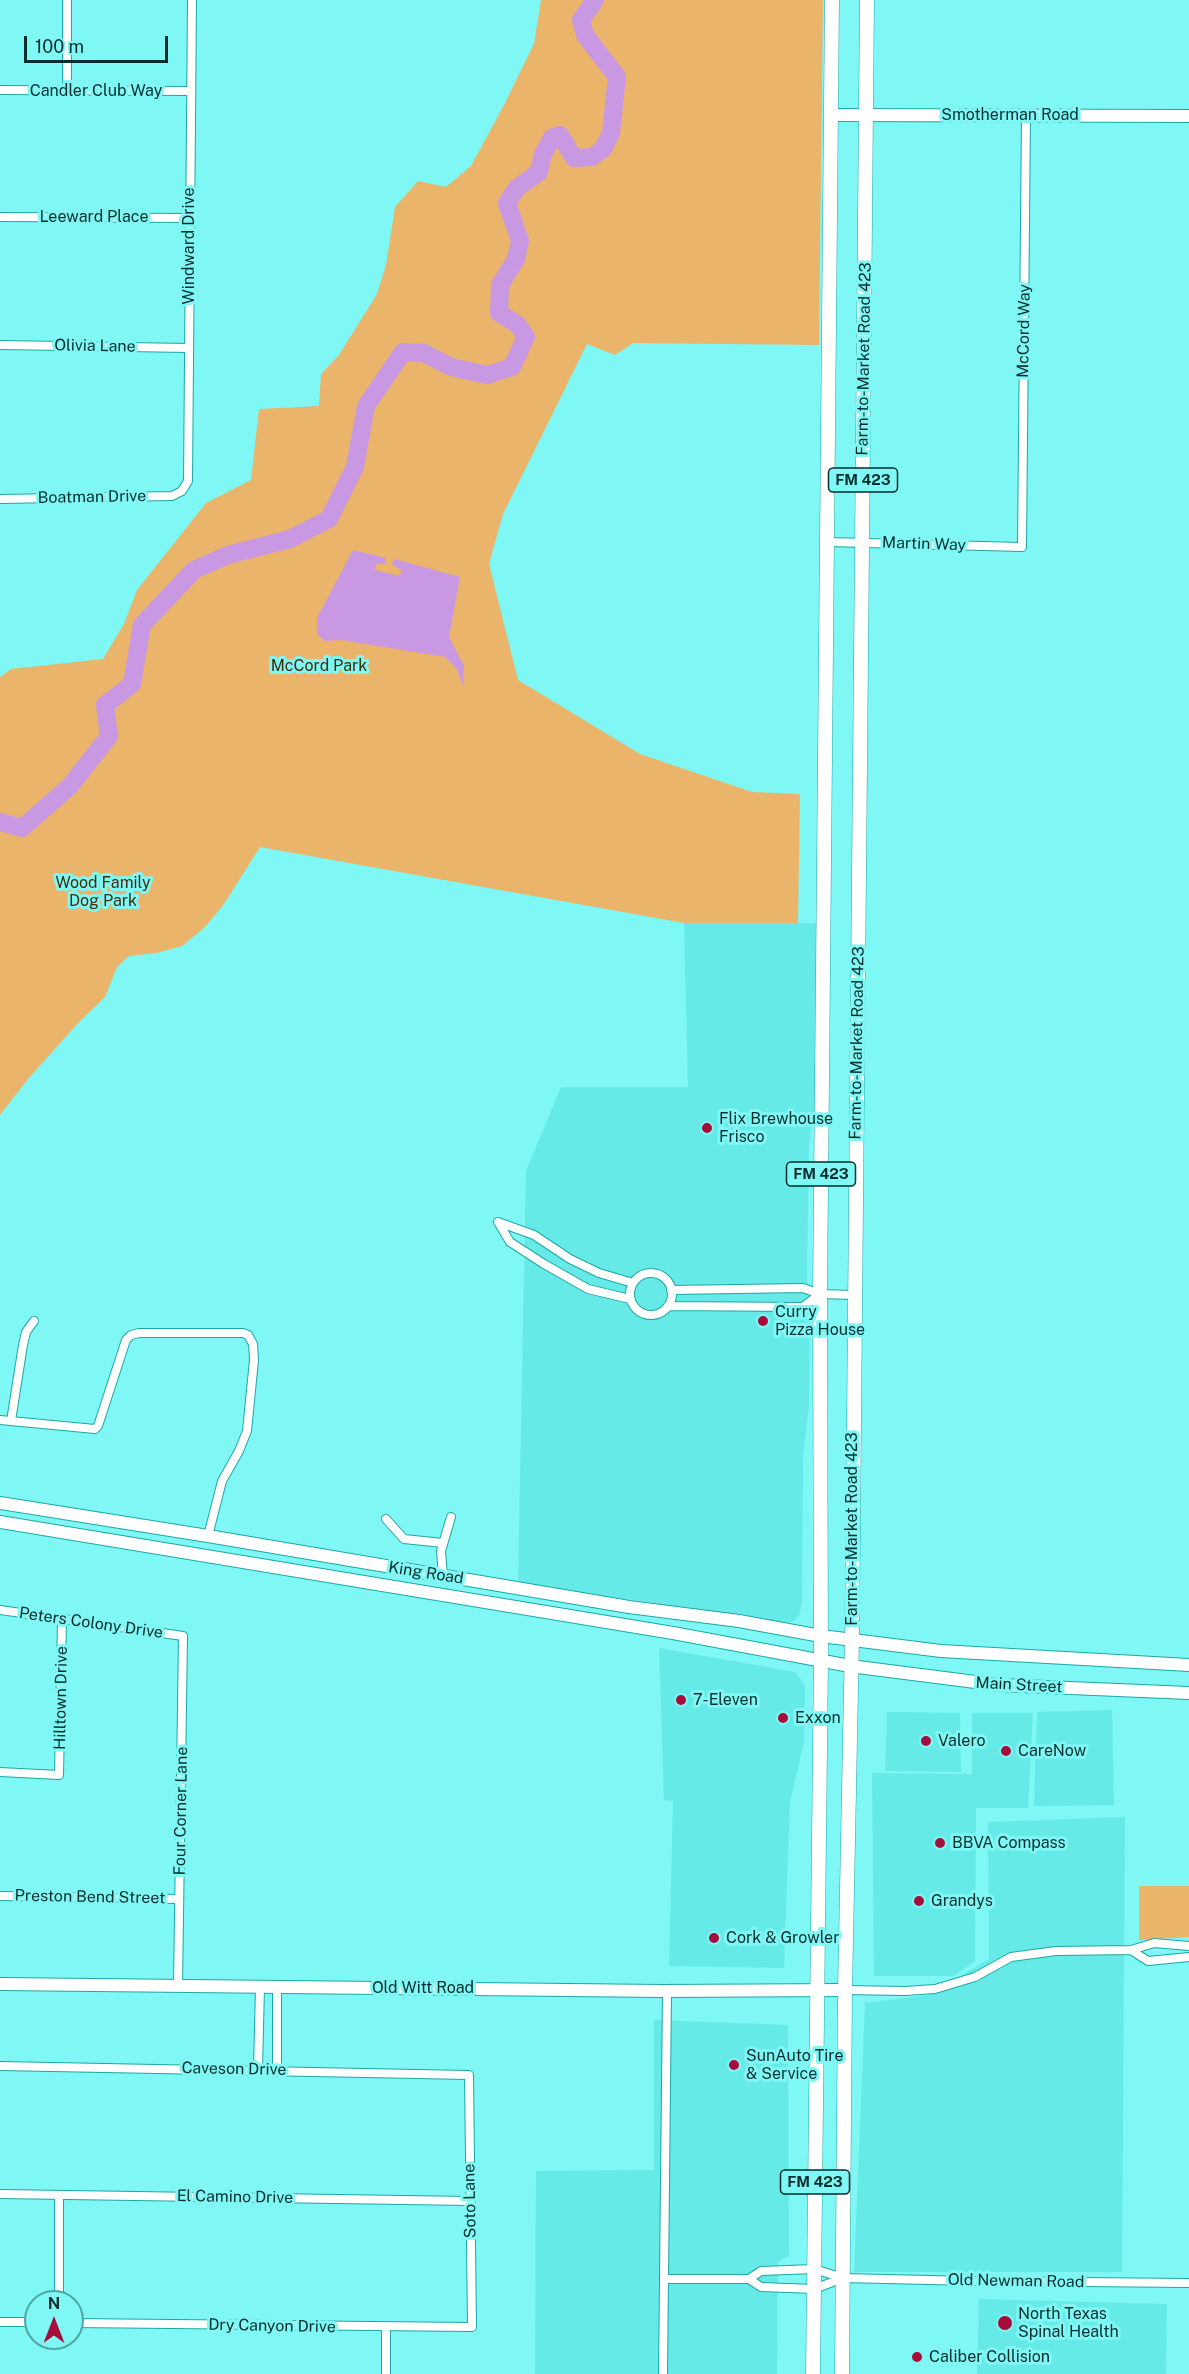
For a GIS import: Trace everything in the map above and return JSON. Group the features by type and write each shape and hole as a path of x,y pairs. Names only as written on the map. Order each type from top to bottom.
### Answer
{"main road":[{"name":"Farm-to-Market Road 423","path":"813,2374 821,1660 820,1294 832,0"},
{"name":"Farm-to-Market Road 423","path":"842,2374 845,1990 852,1640 867,0"}],"street":[{"path":"66,90 67,0"},
{"name":"Windward Drive","path":"182,491 188,481 192,0"},
{"name":"Candler Club Way","path":"0,90 191,91"},
{"name":"McCord Way","path":"1022,547 1026,114"},
{"name":"Smotherman Road","path":"831,115 1189,116"},
{"name":"Leeward Place","path":"0,217 189,218"},
{"name":"Olivia Lane","path":"0,345 189,348"},
{"name":"Boatman Drive","path":"0,499 172,496 182,491"},
{"name":"Martin Way","path":"827,542 1022,547"},
{"path":"630,1299 588,1289 544,1264 510,1242 498,1222 534,1235 570,1259 599,1273 633,1283"},
{"path":"668,1306 671,1290 669,1283 658,1274 644,1274 633,1283 630,1299 633,1305 645,1314 658,1314 668,1306 802,1307 820,1294"},
{"path":"671,1290 803,1288 820,1294 855,1295"},
{"path":"11,1421 23,1345 26,1332 34,1321"},
{"path":"0,1419 95,1429 98,1426 126,1340 131,1335 139,1333 243,1333 248,1335 253,1344 254,1360 247,1431 222,1481 205,1555"},
{"name":"King Road","path":"0,1503 852,1640"},
{"path":"440,1596 443,1576 441,1551 451,1517"},
{"path":"386,1519 404,1539 443,1543"},
{"name":"King Road","path":"0,1522 673,1633 850,1666"},
{"name":"Peters Colony Drive","path":"0,1610 183,1636"},
{"path":"673,1633 675,1612"},
{"name":"Hilltown Drive","path":"0,1772 59,1775 62,1620"},
{"name":"Four Corner Lane","path":"178,1986 183,1636"},
{"name":"Main Street","path":"852,1640 941,1651 1189,1665"},
{"name":"Main Street","path":"850,1666 999,1685 1189,1693"},
{"name":"Preston Bend Street","path":"0,1896 179,1899"},
{"path":"845,1990 935,1989 975,1977 1011,1957 1056,1951 1131,1950 1154,1943 1189,1946"},
{"path":"1131,1950 1148,1961 1189,1957"},
{"name":"Old Witt Road","path":"0,1984 667,1991 845,1990"},
{"path":"258,2069 260,1987"},
{"path":"277,1988 277,2070"},
{"path":"663,2374 667,1991"},
{"name":"Caveson Drive","path":"0,2066 258,2069 469,2075"},
{"name":"Soto Lane","path":"469,2075 472,2327"},
{"name":"El Camino Drive","path":"0,2194 470,2201"},
{"path":"59,2195 59,2290"},
{"path":"664,2279 749,2279 761,2271 814,2270 843,2278"},
{"path":"749,2279 760,2287 814,2289 843,2278"},
{"name":"Old Newman Road","path":"843,2278 1189,2283"},
{"path":"0,2322 24,2322"},
{"name":"Dry Canyon Drive","path":"84,2323 386,2328 472,2327"},
{"path":"386,2328 386,2374"}],"shaded area":[{"path":"353,550 386,558 385,564 377,563 375,570 399,576 402,570 392,565 394,559 460,577 449,637 464,666 463,686 457,669 445,657 341,640 325,641 317,634 317,618"},
{"path":"684,923 817,923 816,1096 809,1144 807,1275 810,1323 809,1405 803,1458 802,1601 799,1616 787,1623 518,1583 526,1171 561,1087 688,1087"},
{"path":"659,1648 795,1672 805,1685 804,1742 790,1802 784,1968 669,1966 673,1801 664,1800"},
{"path":"1112,1710 1114,1805 1034,1806 1037,1712"},
{"path":"887,1712 960,1713 961,1772 885,1771"},
{"path":"972,1713 1033,1713 1028,1808 976,1808 975,1961 954,1976 874,1976 872,1773 972,1774"},
{"path":"1125,1817 1122,2272 854,2272 865,2003 929,1995 989,1959 988,1822"},
{"path":"654,2020 788,2025 789,2256 778,2262 777,2374 535,2374 536,2171 654,2170"},
{"path":"979,2299 1167,2304 1166,2374 977,2374"}],"green space":[{"name":"McCord Park","path":"541,0 823,0 819,345 633,343 615,355 587,344 503,514 489,564 518,680 640,754 752,792 800,794 798,923 684,923 260,847 224,904 205,927 182,946 156,953 129,956 117,967 105,997 28,1079 0,1115 0,677 11,669 103,659 124,624 137,590 206,503 251,480 259,409 319,406 321,374 339,355 377,294 386,265 395,207 418,181 446,187 471,166 534,44"},
{"path":"1139,1886 1189,1886 1189,1937 1139,1940"}],"waterway":[{"path":"0,822 22,828 70,786 109,736 105,705 132,684 142,625 194,570 228,555 290,539 329,519 355,467 366,406 403,352 424,353 451,367 487,375 512,367 526,337 518,325 499,313 500,285 516,259 520,241 507,203 517,188 539,172 543,154 552,138 560,135 574,158 592,157 603,149 611,133 617,77 585,35 581,20 595,0"}],"place":[{"name":"Flix Brewhouse Frisco","path":"707,1128"},
{"name":"Curry Pizza House","path":"763,1321"},
{"name":"7-Eleven","path":"681,1700"},
{"name":"Exxon","path":"783,1718"},
{"name":"Valero","path":"926,1741"},
{"name":"CareNow","path":"1006,1751"},
{"name":"BBVA Compass","path":"940,1843"},
{"name":"Grandys","path":"919,1901"},
{"name":"Cork & Growler","path":"714,1938"},
{"name":"SunAuto Tire & Service","path":"734,2065"},
{"name":"North Texas Spinal Health","path":"1005,2323"},
{"name":"Caliber Collision","path":"917,2357"}],"park label":[{"name":"Wood Family Dog Park","path":"103,892"}]}
